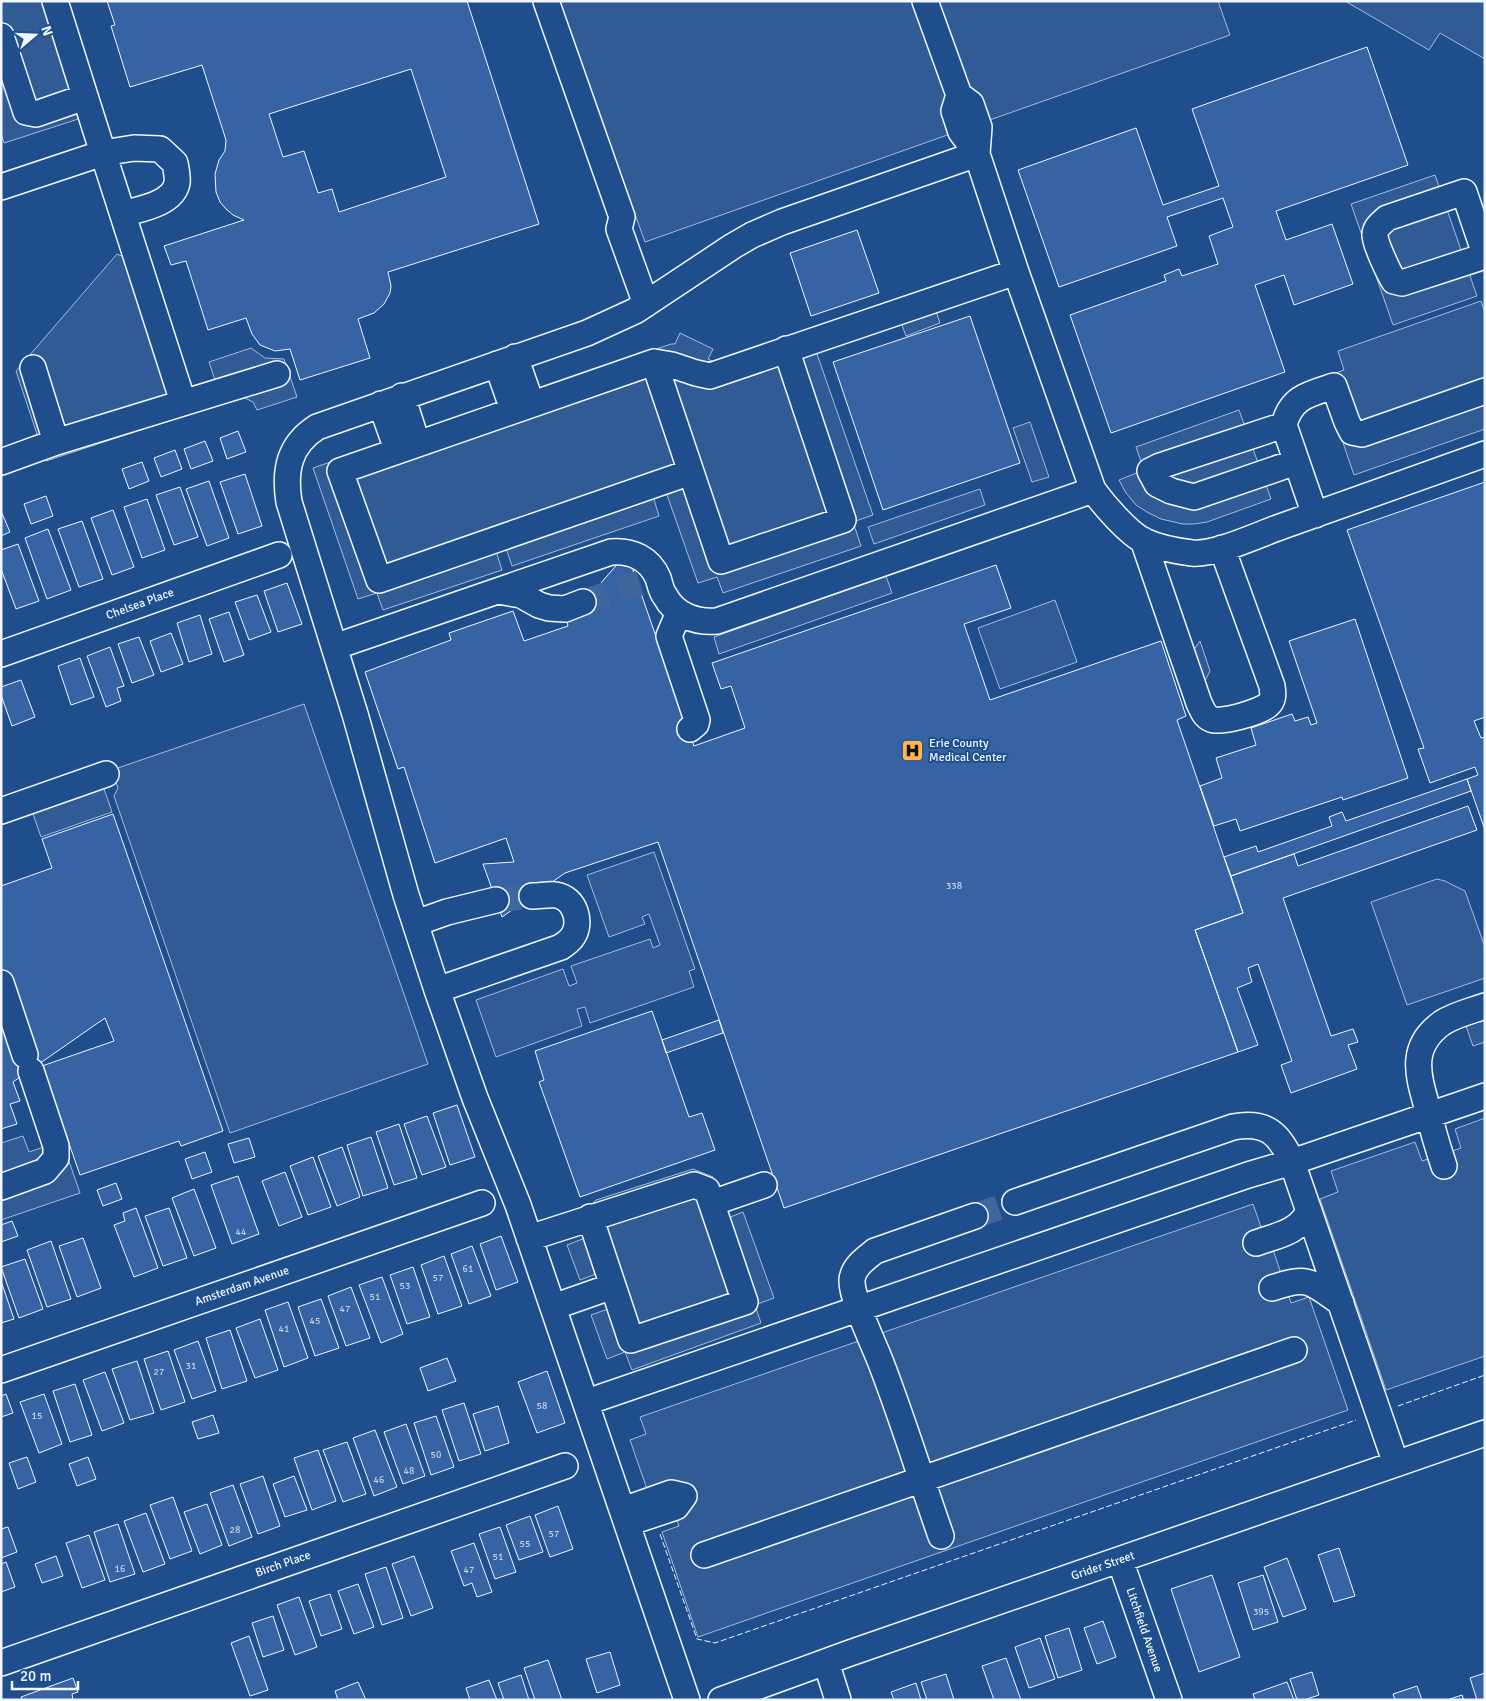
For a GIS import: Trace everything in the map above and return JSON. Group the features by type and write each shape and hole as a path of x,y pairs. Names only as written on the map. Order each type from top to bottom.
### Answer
{"street":[{"path":"54,1 183,402"},
{"path":"546,1 622,217 633,224 652,300"},
{"path":"924,1 959,95 954,111 961,132 977,154 1016,272 1093,490 1113,514 1143,540 1173,550 1194,553 1222,548 1485,454"},
{"path":"1,36 26,112 36,114 85,97"},
{"path":"1,187 103,153 134,148 160,149 175,163 177,184 169,198 123,214"},
{"path":"687,1700 587,1402 518,1205 474,1098 406,895 355,714 289,502 286,486 288,472 291,458 297,445 305,435 318,427 618,320 752,235 782,222 977,154"},
{"path":"1474,190 1485,255 1402,283 1394,281 1387,271 1375,235 1378,226 1387,218 1474,190"},
{"path":"691,472 379,580 340,472 408,445 524,404 654,362 710,376 1016,272"},
{"path":"654,362 720,561 843,520 786,349"},
{"path":"506,361 527,390 524,404"},
{"path":"33,368 56,442"},
{"path":"1,462 56,442 277,374"},
{"path":"1315,514 1284,425 1286,415 1292,405 1302,397 1334,386 1352,432 1362,434 1485,391"},
{"path":"392,400 413,430 408,445"},
{"path":"1284,425 1160,466 1150,472 1157,484 1171,491 1194,496 1296,462"},
{"path":"334,647 611,552 627,551 648,563 649,580 687,618 709,622 717,621 1093,490"},
{"path":"1143,540 1199,703 1204,714 1211,720 1219,721 1262,708 1270,702 1273,694 1272,686 1222,548"},
{"name":"Chelsea Place","path":"1,654 279,555"},
{"path":"498,591 521,595 549,608 565,609 584,602"},
{"path":"679,612 669,636 698,720 690,728"},
{"path":"1,811 106,774"},
{"path":"437,990 561,947 568,942 572,938 577,924 576,913 571,904 557,895 532,896"},
{"path":"416,923 447,912 496,900"},
{"path":"1,983 56,1146 56,1158 45,1171 1,1187"},
{"path":"1444,1166 1432,1130 1418,1074 1422,1046 1431,1033 1444,1022 1485,1006"},
{"path":"587,1402 1248,1175 1292,1162 1485,1096"},
{"path":"1015,1202 1233,1127 1245,1125 1262,1127 1272,1132 1285,1146 1292,1162 1396,1464"},
{"path":"529,1238 590,1218 694,1185 707,1190 745,1302 631,1340 590,1218"},
{"path":"712,1203 764,1185"},
{"name":"Amsterdam Avenue","path":"1,1370 482,1203"},
{"path":"1256,1242 1294,1228 1304,1220 1309,1211"},
{"path":"942,1536 854,1293 852,1280 855,1271 875,1251 975,1216"},
{"path":"1272,1288 1294,1281 1307,1282 1317,1286 1341,1303"},
{"path":"553,1307 613,1286"},
{"path":"704,1555 1294,1350"},
{"name":"Grider Street","path":"721,1700 1485,1433"},
{"name":"Birch Place","path":"1,1663 565,1466"},
{"path":"625,1517 676,1507 684,1496"},
{"name":"Litchfield Avenue","path":"1120,1560 1169,1700"},
{"path":"826,1662 838,1700"}],"shaded area":[{"path":"1,1 65,1 100,112 4,143 1,133"},
{"path":"559,1 1218,1 1230,35 645,242"},
{"path":"1345,1 1485,1 1485,59 1440,33 1429,50"},
{"path":"1435,175 1477,296 1393,325 1351,204"},
{"path":"117,254 152,269 198,411 46,461 16,371"},
{"path":"1481,301 1485,313 1485,429 1354,475 1321,378 1344,370 1338,351"},
{"path":"935,308 940,323 906,336 900,320"},
{"path":"809,331 873,515 853,522 861,546 723,593 717,577 698,583 666,492 653,496 659,516 512,566 506,548 496,551 502,570 383,610 377,593 358,599 313,468 675,344 680,333 713,349 708,359 716,363"},
{"path":"251,348 265,358 284,359 297,397 257,410 253,402 245,398 223,404 209,362"},
{"path":"1239,410 1271,499 1207,522 1183,524 1161,519 1147,512 1136,505 1126,493 1119,480 1144,470 1136,447"},
{"path":"1030,422 1049,477 1032,482 1013,428"},
{"path":"980,489 985,505 874,544 868,527"},
{"path":"886,576 892,593 719,654 714,637"},
{"path":"1055,600 1077,662 1000,689 978,628"},
{"path":"1200,641 1210,671 1200,691 1188,658"},
{"path":"304,704 428,1064 230,1133 114,796 118,788 112,770"},
{"path":"96,766 112,812 41,837 25,791"},
{"path":"654,852 695,969 689,971 694,987 590,1023 585,1007 577,1009 582,1026 496,1057 476,1000 563,969 569,986 577,983 571,966 650,939 653,948 660,945 649,914 642,917 645,924 609,937 587,875"},
{"path":"1437,879 1465,891 1485,947 1485,978 1407,1005 1371,902"},
{"path":"1485,994 1485,1042 1473,1046 1458,1003"},
{"path":"1485,1118 1485,1356 1386,1390 1320,1199 1338,1192 1331,1171 1415,1142 1422,1161 1461,1148 1455,1129"},
{"path":"23,1136 29,1152 62,1141 80,1193 1,1220 1,1143"},
{"path":"693,1169 713,1177 728,1218 743,1212 774,1298 755,1305 761,1323 632,1370 625,1352 607,1359 591,1315 608,1309 596,1274 580,1280 567,1245 585,1238 582,1214 596,1200"},
{"path":"1253,1204 1262,1230 1266,1229 1291,1303 1309,1297 1348,1410 698,1637 662,1532 679,1526 665,1486 648,1492 630,1440 646,1434 640,1417"}],"building":[{"path":"107,1 467,1 539,224 388,272 391,286 390,293 384,304 374,313 358,319 370,358 300,380 290,349 275,351 260,345 252,334 246,318 208,330 186,261 171,265 164,246 244,220 226,209 220,202 216,192 215,174 219,160 225,151 226,140 202,65 130,87 111,26 115,25","holes":["411,69 446,177 339,212 332,189 318,193 304,151 283,157 269,114"]},
{"path":"1367,47 1408,165 1276,211 1286,240 1332,224 1353,284 1294,305 1284,275 1255,285 1285,372 1111,433 1070,315 1166,281 1164,275 1179,269 1182,276 1218,264 1209,236 1233,227 1223,198 1167,217 1177,246 1059,287 1018,170 1136,128 1163,205 1219,186 1192,109"},
{"path":"857,230 879,293 811,316 790,253"},
{"path":"970,316 1020,463 883,510 833,362"},
{"path":"238,431 246,452 227,459 220,438"},
{"path":"205,441 213,461 191,469 184,449"},
{"path":"175,450 182,469 161,477 154,458"},
{"path":"142,462 149,481 129,489 122,469"},
{"path":"245,474 262,526 238,534 220,482"},
{"path":"209,481 229,538 207,546 186,489"},
{"path":"1485,482 1485,717 1474,721 1481,738 1485,737 1485,830 1467,779 1478,775 1475,767 1430,783 1418,749 1424,748 1347,530"},
{"path":"180,487 198,537 174,545 156,495"},
{"path":"46,496 53,516 31,524 24,504"},
{"path":"147,499 165,550 142,558 124,507"},
{"path":"113,510 134,567 112,575 91,518"},
{"path":"1,511 10,532 1,536"},
{"path":"82,521 103,579 79,587 58,529"},
{"path":"48,529 71,590 47,599 25,538"},
{"path":"18,544 39,601 16,609 1,569 1,550"},
{"name":"Erie County Medical Center","path":"627,553 694,746 745,728 731,686 721,689 712,663 996,565 1011,608 964,624 990,700 1161,641 1186,716 1177,720 1243,913 1195,930 1238,1052 784,1208 658,842 565,873 502,917 483,864 514,862 506,838 435,863 404,767 398,769 365,672 451,640 449,633 513,611 524,641 568,626 567,622"},
{"path":"287,583 302,624 278,632 264,591"},
{"path":"257,595 271,632 249,640 235,602"},
{"path":"229,612 244,655 224,662 209,619"},
{"path":"200,615 212,654 189,662 177,623"},
{"path":"1355,619 1408,778 1343,800 1342,797 1240,831 1236,819 1214,826 1200,786 1222,778 1216,758 1256,745 1251,728 1292,714 1295,721 1308,717 1311,725 1317,723 1289,641"},
{"path":"171,633 183,664 161,672 150,641"},
{"path":"139,637 154,675 132,683 118,644"},
{"path":"110,647 124,686 117,688 121,701 106,707 87,656"},
{"path":"80,658 94,697 71,705 58,666"},
{"path":"21,680 35,717 12,726 1,695 1,687"},
{"path":"1467,779 1471,791 1231,876 1224,857 1256,846 1258,852 1332,826 1329,817 1342,812 1346,821"},
{"path":"1468,806 1477,830 1283,898 1331,1036 1353,1029 1358,1042 1348,1045 1357,1069 1291,1093 1281,1065 1292,1061 1258,964 1248,968 1252,982 1237,988 1258,1045 1238,1052 1195,930 1243,913 1231,876 1294,854 1298,866"},
{"path":"113,814 223,1131 181,1146 179,1141 80,1175 42,1066 114,1041 105,1018 13,1082 20,1101 10,1104 17,1124 1,1129 1,886 52,868 42,839"},
{"path":"652,1011 689,1117 702,1113 715,1150 580,1197 539,1082 544,1080 535,1051"},
{"path":"719,1020 723,1033 666,1053 662,1040"},
{"path":"457,1105 475,1157 450,1165 433,1113"},
{"path":"427,1116 446,1167 422,1175 404,1124"},
{"path":"399,1124 417,1178 394,1185 376,1132"},
{"path":"371,1137 388,1188 363,1196 347,1145"},
{"path":"249,1138 255,1157 234,1163 228,1144"},
{"path":"342,1147 360,1197 337,1206 318,1156"},
{"path":"205,1152 212,1172 192,1179 185,1159"},
{"path":"313,1157 331,1207 308,1215 290,1166"},
{"path":"285,1172 302,1217 279,1226 262,1181"},
{"path":"238,1176 259,1234 232,1244 211,1185"},
{"path":"116,1183 122,1199 103,1206 97,1190"},
{"path":"194,1189 216,1248 194,1256 172,1198"},
{"path":"136,1208 158,1268 134,1277 114,1225 125,1221 123,1213"},
{"path":"169,1208 187,1258 163,1266 145,1216"},
{"path":"12,1221 18,1236 1,1242 1,1225"},
{"path":"501,1236 518,1282 496,1290 480,1244"},
{"path":"83,1238 101,1288 77,1297 59,1246"},
{"path":"51,1241 71,1299 47,1307 27,1250"},
{"path":"472,1246 491,1296 469,1304 451,1254"},
{"path":"444,1256 462,1306 438,1314 421,1265"},
{"path":"25,1259 43,1309 19,1318 1,1267"},
{"path":"413,1267 430,1317 407,1324 390,1275"},
{"path":"382,1277 403,1334 381,1343 359,1285"},
{"path":"1,1281 14,1319 1,1323"},
{"path":"351,1287 370,1338 346,1346 328,1296"},
{"path":"321,1299 339,1348 315,1356 298,1307"},
{"path":"288,1302 308,1358 284,1367 265,1310"},
{"path":"260,1319 278,1370 255,1378 236,1328"},
{"path":"230,1330 247,1381 222,1389 206,1338"},
{"path":"198,1341 216,1391 192,1399 174,1350"},
{"path":"168,1351 185,1402 161,1410 144,1359"},
{"path":"447,1358 456,1381 428,1391 420,1368"},
{"path":"137,1361 154,1413 130,1420 112,1369"},
{"path":"547,1371 565,1423 537,1433 518,1382"},
{"path":"105,1372 124,1423 102,1431 83,1380"},
{"path":"75,1384 92,1435 70,1442 53,1391"},
{"path":"6,1394 13,1413 1,1417 1,1396"},
{"path":"44,1394 62,1444 39,1453 20,1402"},
{"path":"464,1403 481,1454 459,1461 442,1410"},
{"path":"498,1406 509,1443 485,1451 473,1414"},
{"path":"213,1415 219,1433 198,1439 192,1422"},
{"path":"436,1416 454,1467 431,1475 414,1423"},
{"path":"406,1424 425,1476 403,1484 384,1432"},
{"path":"375,1430 397,1487 374,1496 353,1438"},
{"path":"347,1442 366,1494 343,1502 323,1450"},
{"path":"318,1450 336,1501 312,1510 294,1458"},
{"path":"27,1457 36,1482 18,1489 9,1463"},
{"path":"88,1457 96,1479 77,1486 69,1464"},
{"path":"263,1476 280,1526 258,1534 240,1484"},
{"path":"294,1476 307,1510 285,1517 273,1484"},
{"path":"233,1485 252,1537 229,1546 210,1493"},
{"path":"173,1497 192,1551 170,1559 150,1505"},
{"path":"207,1504 222,1545 200,1554 184,1512"},
{"path":"558,1506 573,1549 550,1557 535,1515"},
{"path":"146,1513 165,1564 143,1572 124,1521"},
{"path":"530,1516 543,1552 519,1560 506,1525"},
{"path":"118,1524 135,1574 110,1582 94,1532"},
{"path":"8,1527 17,1552 1,1558 1,1529"},
{"path":"500,1527 516,1572 495,1579 479,1534"},
{"path":"89,1535 105,1580 82,1588 66,1543"},
{"path":"474,1543 492,1592 477,1597 472,1583 464,1586 451,1551"},
{"path":"1339,1548 1355,1596 1334,1602 1318,1555"},
{"path":"56,1556 63,1576 42,1583 35,1564"},
{"path":"414,1556 433,1608 411,1616 392,1564"},
{"path":"1287,1558 1306,1609 1283,1617 1264,1567"},
{"path":"6,1562 15,1587 1,1592 1,1564"},
{"path":"386,1567 403,1618 382,1625 365,1574"},
{"path":"1212,1575 1240,1657 1199,1672 1171,1589"},
{"path":"1263,1575 1278,1622 1253,1630 1238,1583"},
{"path":"358,1584 374,1627 354,1634 338,1591"},
{"path":"330,1594 342,1629 321,1636 309,1601"},
{"path":"299,1597 317,1647 295,1655 277,1605"},
{"path":"273,1616 284,1650 263,1657 252,1623"},
{"path":"1103,1621 1116,1657 1097,1664 1084,1628"},
{"path":"1069,1628 1082,1670 1058,1678 1045,1636"},
{"path":"249,1636 268,1690 250,1696 231,1643"},
{"path":"1040,1638 1055,1679 1029,1688 1015,1647"},
{"path":"610,1652 620,1685 597,1693 586,1659"},
{"path":"1006,1658 1021,1700 994,1700 982,1666"},
{"path":"548,1660 562,1700 535,1700 524,1668"},
{"path":"1312,1672 1319,1695 1304,1700 1297,1700 1290,1679"},
{"path":"1485,1673 1485,1700 1477,1700 1470,1678"},
{"path":"946,1674 954,1700 927,1700 921,1682"},
{"path":"521,1675 529,1700 504,1700 498,1683"},
{"path":"73,1678 78,1692 72,1694 73,1700 22,1700 21,1697"},
{"path":"489,1680 497,1700 470,1700 466,1688"},
{"path":"358,1682 366,1700 338,1700 335,1691"},
{"path":"1287,1682 1294,1700 1255,1700 1253,1694"},
{"path":"916,1683 921,1700 894,1700 891,1692"},
{"path":"1417,1686 1422,1700 1395,1700 1393,1694"},
{"path":"1462,1695 1464,1700 1447,1700"}],"tunnel":[{"path":"583,602 640,583"},
{"path":"496,900 532,896"},
{"path":"975,1216 1015,1202"}],"fence":[{"path":"1398,1406 1485,1375"},
{"path":"660,1534 697,1639 715,1643 1356,1420"}],"place":[{"name":"Erie County Medical Center","path":"913,750"}]}
